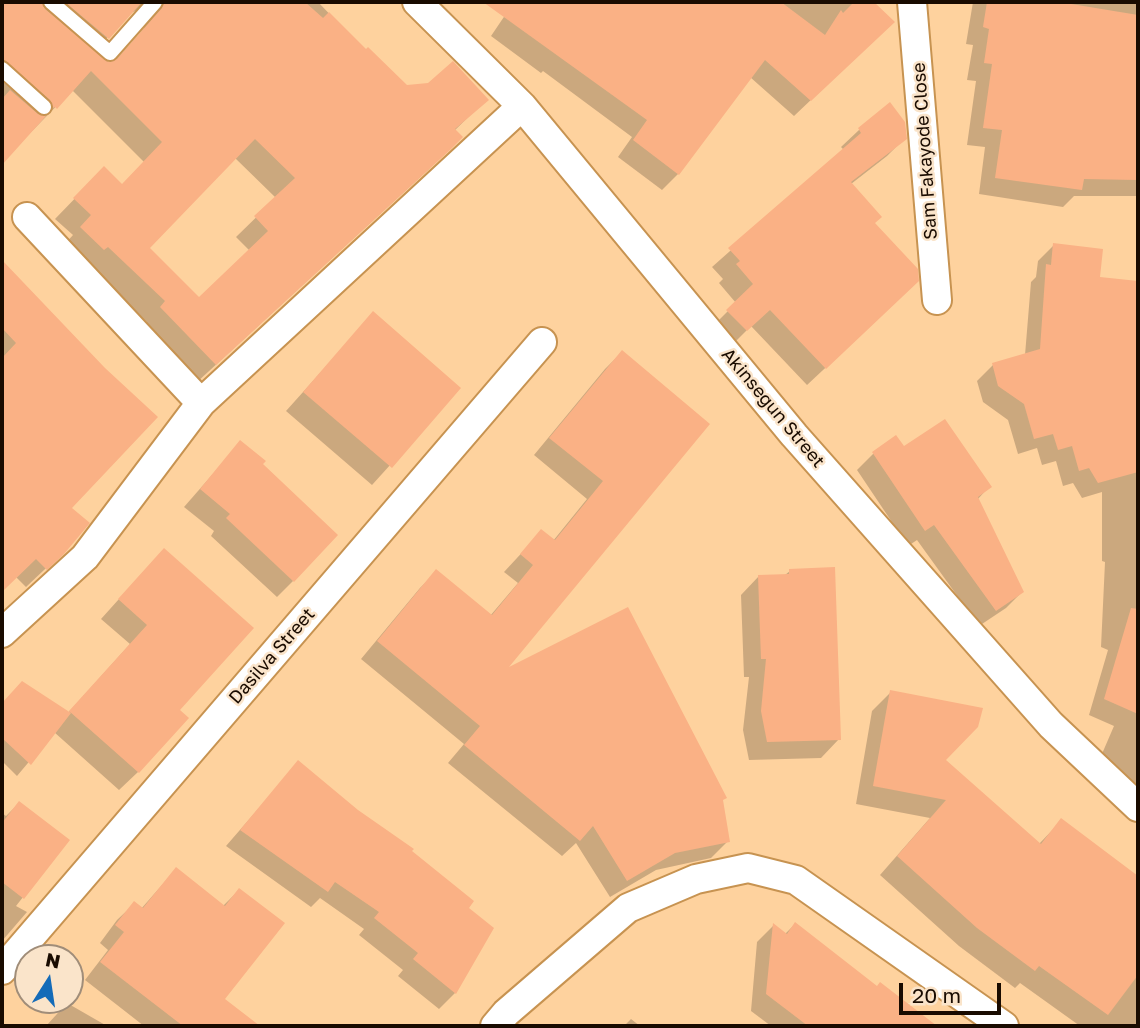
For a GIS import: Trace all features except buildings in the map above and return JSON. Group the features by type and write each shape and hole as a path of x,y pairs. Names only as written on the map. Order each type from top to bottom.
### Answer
{"street":[{"name":"Akinsegun Street","path":"417,2 522,106 794,435 1051,725 1138,807"},
{"name":"Sam Fakayode Close","path":"912,2 937,300"},
{"path":"2,633 85,557 201,403 522,106"},
{"path":"27,217 201,403"},
{"name":"Dasilva Street","path":"2,970 542,342"},
{"path":"495,1026 506,1013 628,908 696,879 748,869 796,880 1004,1026"}],"lane":[{"path":"51,2 110,53 155,2"},
{"path":"2,69 44,107"}]}
